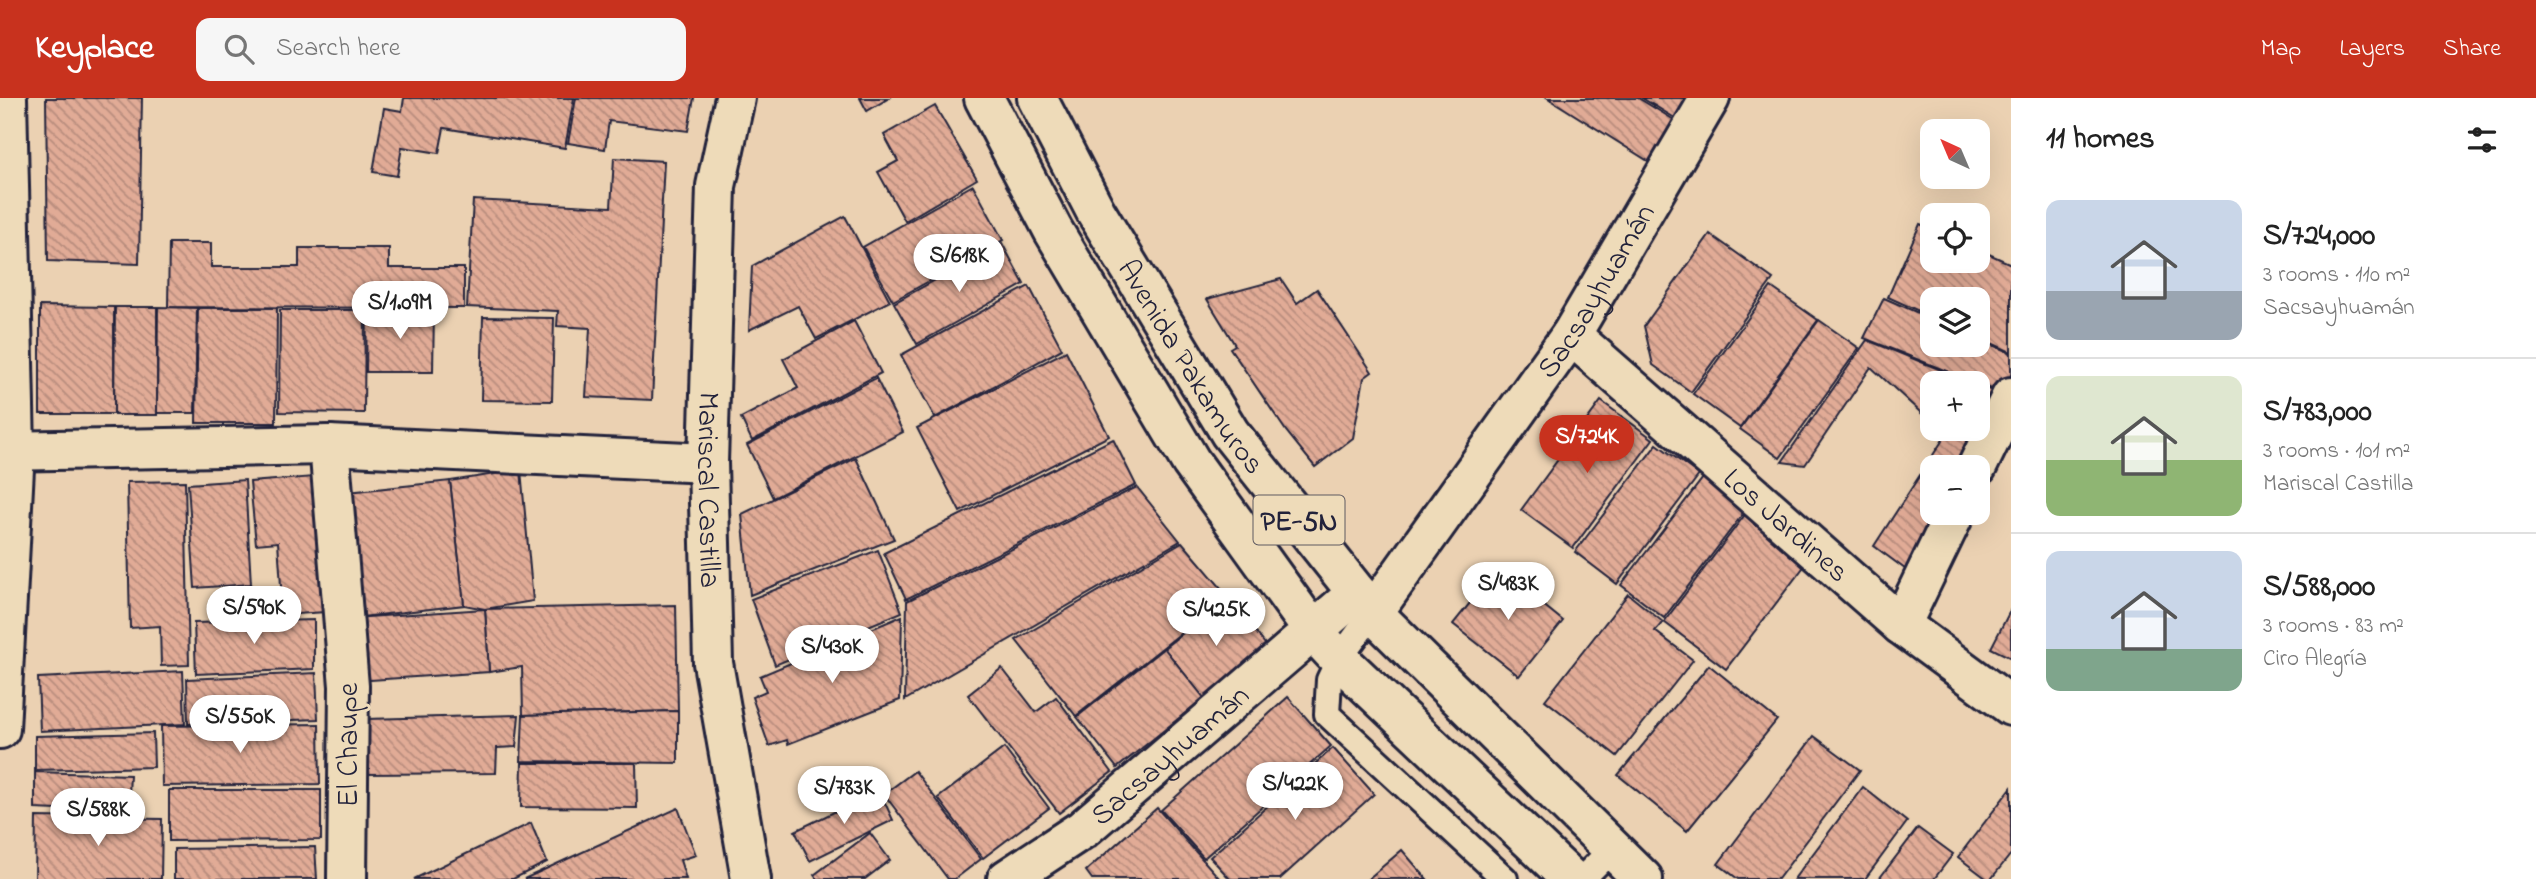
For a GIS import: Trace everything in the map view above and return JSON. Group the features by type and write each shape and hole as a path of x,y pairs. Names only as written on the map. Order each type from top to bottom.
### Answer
{"main road":[{"path":"0,729 8,450 7,98"},
{"name":"Mariscal Castilla","path":"735,98 716,186 708,463 713,663 751,879"},
{"name":"Avenida Pakamuros","path":"985,98 1053,230 1191,462 1312,631 1571,879"},
{"name":"Avenida Pakamuros","path":"1037,98 1096,212 1230,433 1365,603 1643,879"},
{"name":"Sacsayhuamán","path":"1007,879 1083,829 1312,631 1365,603 1571,335 1710,98"},
{"name":"Los Jardines","path":"1571,335 1900,625 2011,706"},
{"path":"1983,455 2011,397"},
{"path":"8,450 329,444 708,463"},
{"name":"El Chaupe","path":"329,444 349,686 347,879"},
{"path":"1900,625 1949,525"}],"lane":[{"path":"1365,603 1329,680 1328,714 1505,879"},
{"path":"1582,879 1612,849"}],"building":[{"path":"46,98 142,98 139,264 48,261"},
{"path":"404,98 574,98 565,148 444,128 439,153 402,147 397,176 373,172 384,108 402,111"},
{"path":"576,98 694,98 688,131 609,121 605,149 568,143"},
{"path":"860,98 889,98 867,111"},
{"path":"1548,98 1638,98 1689,129 1664,171"},
{"path":"1642,98 1705,98 1688,126"},
{"path":"935,106 977,179 905,221 878,172 898,161 884,135"},
{"path":"614,158 664,161 652,400 586,397 590,328 557,326 558,311 467,307 473,200 611,207"},
{"path":"973,185 1003,240 893,301 863,247"},
{"path":"845,216 890,301 816,339 798,306 749,330 752,266"},
{"path":"1920,224 1920,273 1990,273 1990,254 2011,264 2011,352 1990,342 1990,287 1920,287 1920,312 1888,297"},
{"path":"1710,234 1773,279 1691,392 1653,365 1644,326"},
{"path":"169,243 211,243 211,267 299,267 299,248 389,248 389,268 464,268 464,308 168,307"},
{"path":"1002,243 1024,284 917,344 894,303"},
{"path":"1281,279 1297,303 1317,289 1372,372 1364,378 1353,438 1315,467 1286,431 1230,348 1235,345 1207,299"},
{"path":"1029,286 1062,349 935,418 901,355"},
{"path":"1771,287 1818,320 1740,428 1693,394"},
{"path":"1884,298 1920,314 1920,357 1990,357 1990,344 2011,353 2011,392 2009,396 1990,388 1990,371 1946,371 1864,338"},
{"path":"40,306 114,307 114,414 40,414"},
{"path":"115,307 157,307 157,415 114,415"},
{"path":"158,307 197,308 195,413 157,413"},
{"path":"198,308 277,308 276,423 196,423"},
{"path":"280,310 365,310 364,413 279,412"},
{"path":"367,310 434,310 433,372 366,372"},
{"path":"483,317 554,318 552,401 481,400"},
{"path":"1819,320 1859,348 1780,458 1740,429"},
{"path":"854,321 881,373 752,441 741,418 798,388 783,359"},
{"path":"1867,340 1943,371 1920,371 1920,412 1871,367 1805,465 1782,462"},
{"path":"1066,351 1109,436 960,512 917,428"},
{"path":"876,378 903,432 773,498 747,445"},
{"path":"1990,390 2009,398 1990,431"},
{"path":"1601,401 1653,439 1573,548 1521,510"},
{"path":"1113,439 1136,485 906,599 884,553"},
{"path":"1942,441 1984,441 1976,455 1933,455"},
{"path":"1657,444 1699,475 1617,584 1575,552"},
{"path":"856,458 894,539 750,595 742,514"},
{"path":"521,470 533,601 485,609 464,605 450,481"},
{"path":"1920,475 1920,525 1936,525 1909,572 1874,546"},
{"path":"314,477 325,612 283,615 278,542 256,544 250,482"},
{"path":"1703,478 1745,511 1664,618 1621,585"},
{"path":"245,480 251,584 195,588 188,484"},
{"path":"185,481 189,665 161,666 160,626 130,628 127,482"},
{"path":"450,481 464,605 353,618 339,493"},
{"path":"1137,487 1180,541 905,700 907,601"},
{"path":"1747,512 1809,560 1726,669 1664,622"},
{"path":"1182,542 1228,596 1076,716 1016,640"},
{"path":"878,550 902,612 775,665 751,599"},
{"path":"1498,568 1563,621 1519,676 1453,624"},
{"path":"1628,594 1663,622 1655,631 1693,660 1617,756 1545,700"},
{"path":"1229,597 1268,648 1204,698 1164,648"},
{"path":"676,605 678,711 523,715 522,667 489,672 485,609"},
{"path":"485,609 489,672 356,681 353,618"},
{"path":"2011,609 2011,658 1991,648"},
{"path":"902,616 900,700 788,744 787,740 769,746 752,697 766,691 760,676"},
{"path":"314,620 314,669 196,674 194,623"},
{"path":"1164,648 1204,698 1117,768 1077,717"},
{"path":"1709,665 1777,720 1687,831 1618,775"},
{"path":"1002,668 1036,712 1056,697 1112,772 1059,813 968,695"},
{"path":"183,671 185,724 40,731 38,678"},
{"path":"316,673 318,719 188,724 187,679"},
{"path":"1288,697 1331,746 1204,858 1161,810"},
{"path":"678,711 678,763 521,761 523,715"},
{"path":"519,715 516,747 497,748 496,773 366,774 366,719"},
{"path":"319,724 320,784 162,786 161,726"},
{"path":"153,733 154,767 35,770 35,736"},
{"path":"1814,736 1860,770 1778,879 1738,879 1718,864"},
{"path":"1004,748 1049,808 983,858 938,798"},
{"path":"1333,748 1374,794 1280,879 1230,879 1210,857"},
{"path":"522,763 636,763 637,808 521,807"},
{"path":"915,771 981,859 955,879 948,879 884,794"},
{"path":"35,772 130,775 128,813 35,809"},
{"path":"1863,787 1907,822 1865,879 1794,879"},
{"path":"2011,788 2011,854 1991,879 1987,879 1958,857"},
{"path":"169,790 321,790 321,840 169,841"},
{"path":"879,790 893,820 810,861 795,831"},
{"path":"678,808 696,855 680,860 686,879 524,879"},
{"path":"1157,808 1220,879 1092,879 1086,871"},
{"path":"36,817 162,819 161,879 35,879"},
{"path":"531,823 547,862 513,879 414,879"},
{"path":"1918,828 1953,854 1934,879 1879,879"},
{"path":"870,833 890,860 865,879 817,879 814,875"},
{"path":"315,847 317,879 174,879 174,849"},
{"path":"1402,850 1427,879 1368,879"}]}
